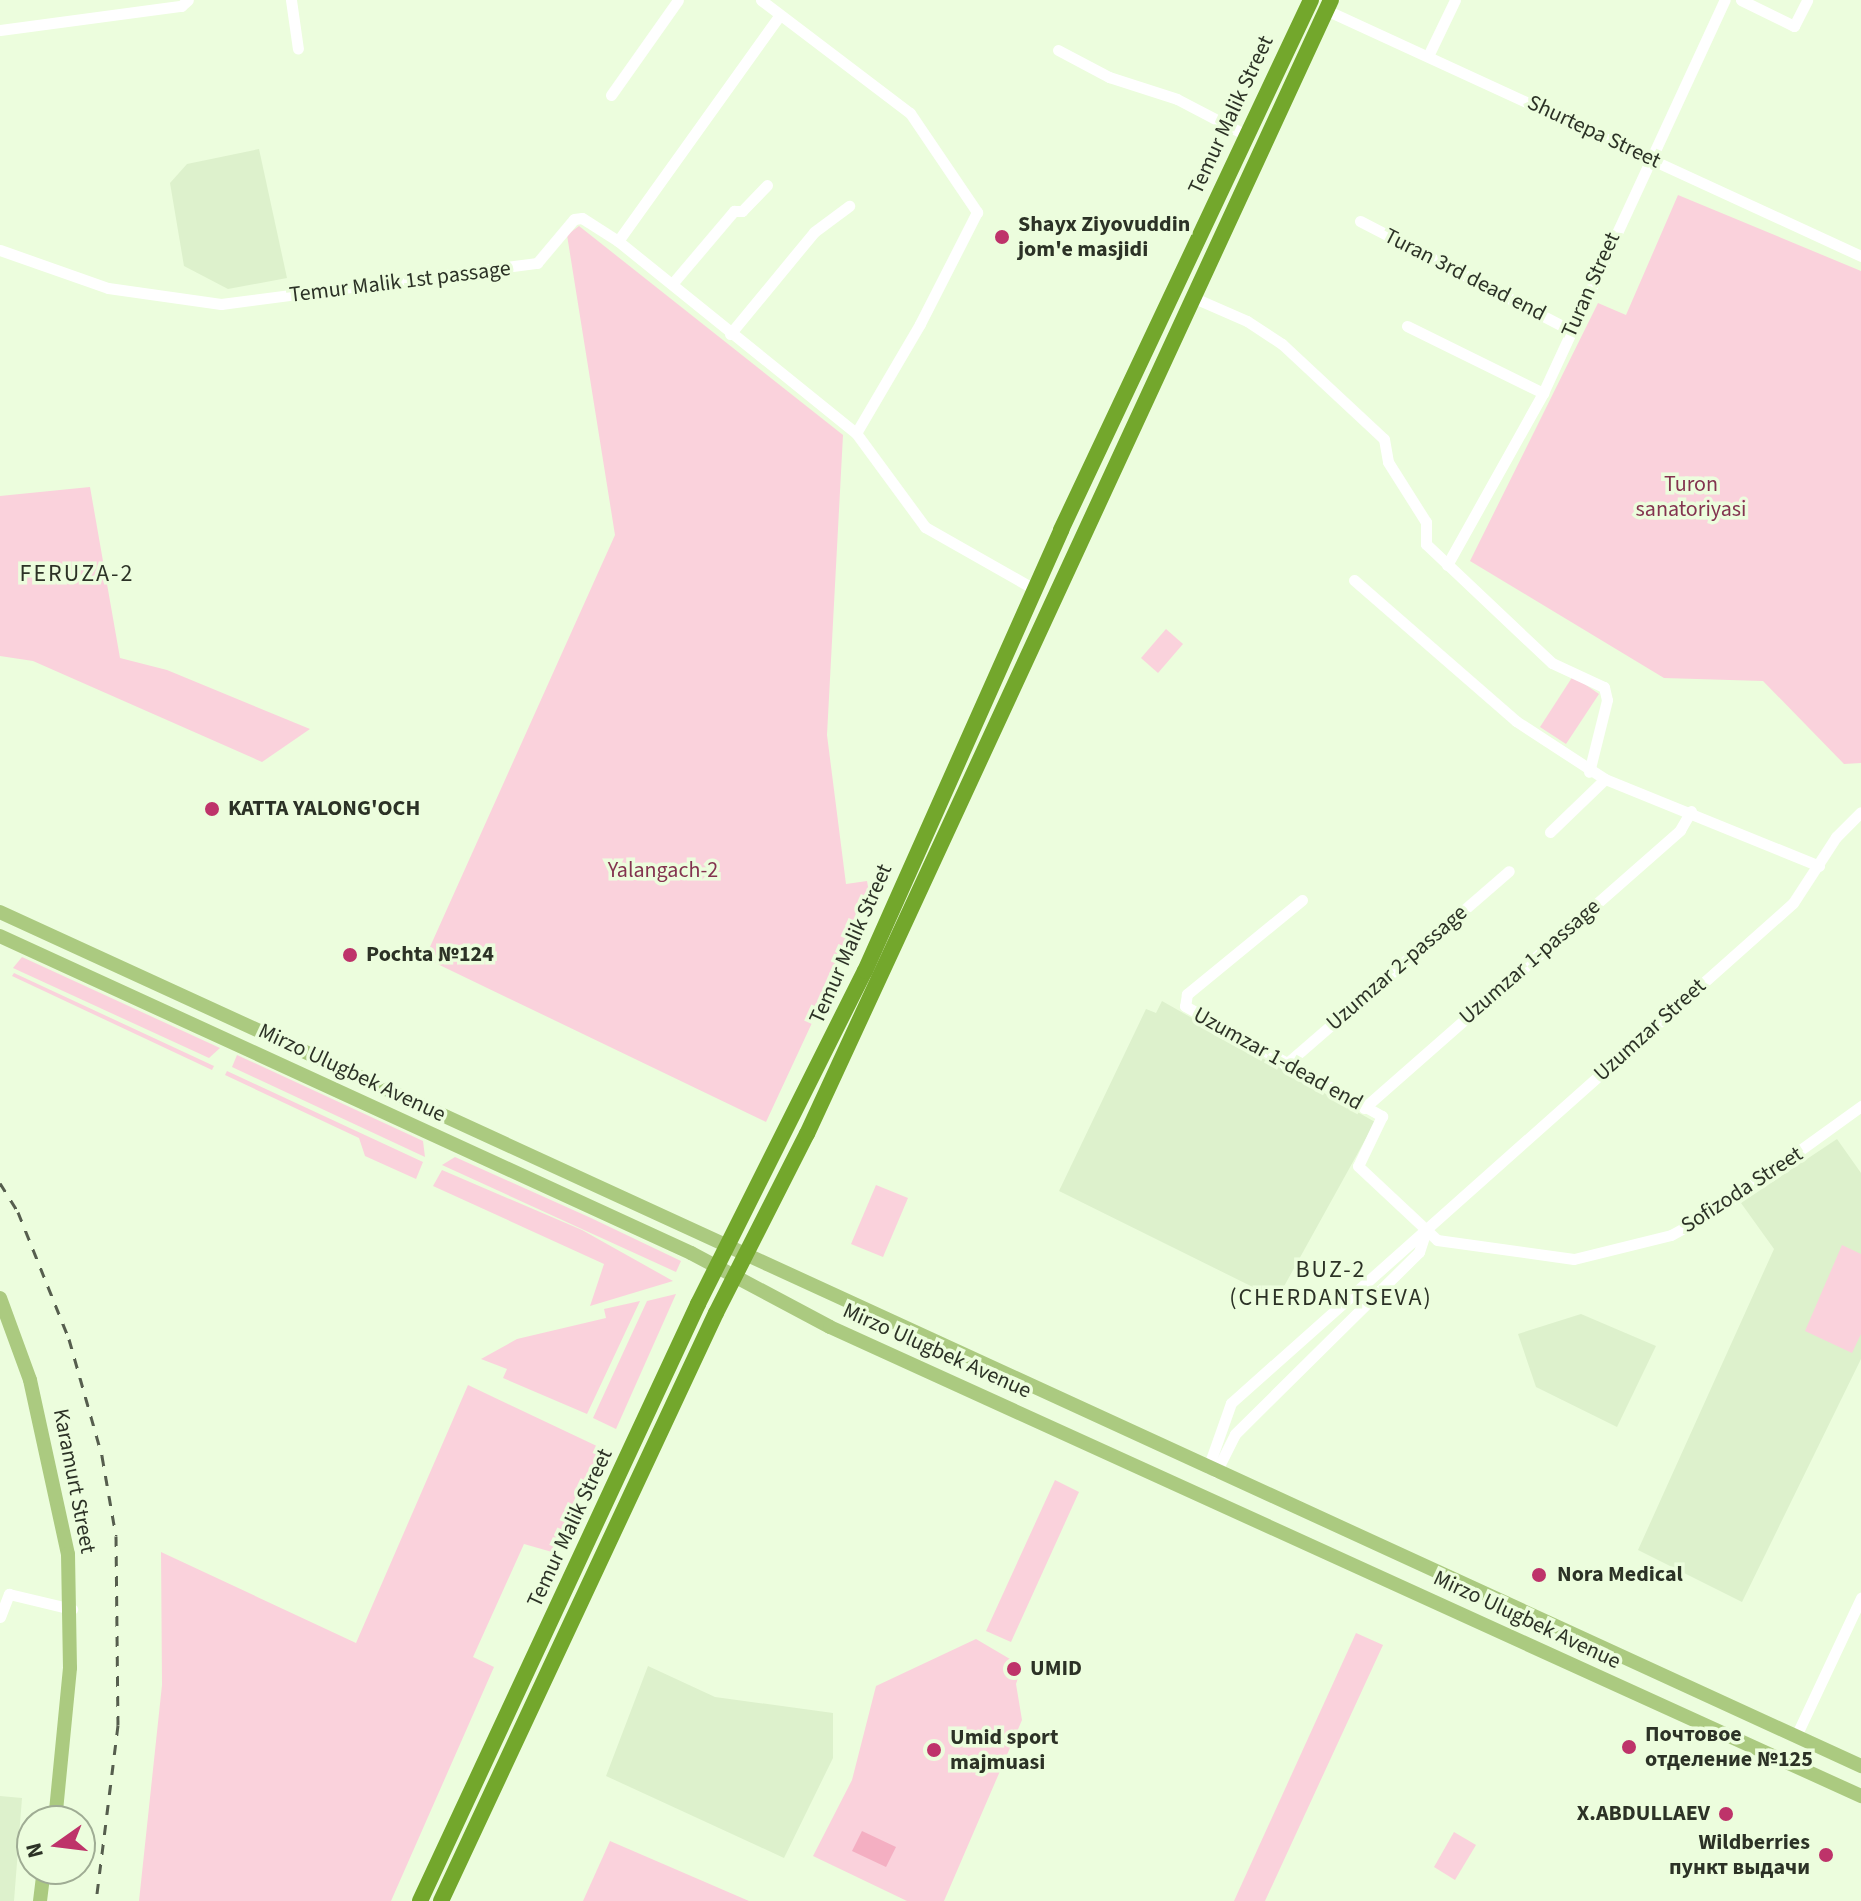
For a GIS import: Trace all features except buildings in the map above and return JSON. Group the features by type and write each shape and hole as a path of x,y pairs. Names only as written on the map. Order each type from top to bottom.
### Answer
{"highway":[{"path":"1274,76 1299,0"},
{"name":"Temur Malik Street","path":"420,1901 717,1267 865,971 1034,589 1310,0"},
{"name":"Temur Malik Street","path":"441,1901 734,1277 891,955 1291,86 1334,6"},
{"path":"454,1828 471,1837"}],"main road":[{"name":"Mirzo Ulugbek Avenue","path":"0,912 745,1257 1861,1766"},
{"name":"Mirzo Ulugbek Avenue","path":"0,936 540,1183 1078,1439 1861,1796"},
{"path":"540,1183 548,1165"},
{"name":"Karamurt Street","path":"0,1298 30,1380 65,1530 70,1609 54,1805"},
{"name":"Karamurt Street","path":"0,1309 26,1382 54,1496 70,1609"},
{"path":"979,1393 990,1369"},
{"path":"1078,1439 1090,1414"},
{"path":"1328,1553 1339,1528"}],"street":[{"path":"0,30 181,6 188,0"},
{"path":"291,0 298,49"},
{"path":"611,95 678,0"},
{"path":"761,0 910,113 938,148 977,212 920,324 856,433"},
{"path":"1428,56 1455,0"},
{"name":"Turan Street","path":"1447,565 1543,393 1649,157 1725,0"},
{"path":"1741,0 1794,26 1807,0"},
{"name":"Shurtepa Street","path":"1334,6 1428,56 1861,256"},
{"path":"618,241 780,15"},
{"path":"1058,50 1109,77 1177,99 1246,135"},
{"path":"672,284 734,211 742,211 767,185"},
{"path":"730,334 814,232 849,206"},
{"name":"Temur Malik 1st passage","path":"0,250 108,288 221,304 537,263 577,217 618,241 856,433 925,527 1034,589"},
{"name":"Turan 3rd dead end","path":"1360,221 1570,330"},
{"path":"1192,297 1282,344 1384,439 1388,462 1426,522 1426,544 1552,663 1604,687 1607,700 1589,772"},
{"path":"1407,326 1543,393"},
{"path":"1354,580 1516,721 1589,772 1691,811 1819,866"},
{"path":"1550,832 1605,779"},
{"name":"Uzumzаr 1-passage","path":"1364,1108 1680,830 1691,811"},
{"name":"Uzumzаr Street","path":"1212,1470 1231,1403 1793,903 1859,813"},
{"name":"Uzumzаr 2-passage","path":"1285,1065 1509,871"},
{"name":"Uzumzаr 1-dead end","path":"1302,900 1184,999 1190,1012 1382,1116 1384,1121 1358,1166 1426,1231"},
{"name":"Sofizoda Street","path":"1426,1231 1437,1240 1555,1259 1671,1235 1743,1192 1861,1106"},
{"name":"Uzumzаr Street","path":"1212,1470 1235,1434 1419,1252 1426,1231"},
{"path":"0,1617 5,1592 70,1609"},
{"path":"1796,1736 1861,1598"}],"shaded area":[{"path":"259,149 287,278 228,289 184,266 170,183 187,164"},
{"path":"1162,1001 1375,1122 1277,1299 1059,1191 1146,1009 1156,1013"},
{"path":"1837,1139 1861,1173 1861,1359 1742,1602 1638,1550 1774,1249 1741,1203"},
{"path":"1581,1314 1656,1346 1617,1427 1536,1387 1518,1334"},
{"path":"648,1666 715,1697 833,1713 833,1758 784,1858 606,1776"},
{"path":"0,1796 22,1798 21,1805 16,1805 14,1901 0,1901"},
{"path":"862,1831 896,1847 886,1867 852,1851"}],"green space":[{"name":"Turon sanatoriyasi","path":"1678,195 1861,271 1861,763 1844,764 1763,681 1664,678 1470,561 1598,303 1626,315"},
{"name":"Yalangach-2","path":"579,226 843,435 827,735 846,884 867,881 870,898 766,1122 425,958 615,535 567,235"},
{"path":"90,487 120,658 167,670 310,729 262,762 33,661 0,656 0,496"},
{"path":"1166,629 1183,644 1158,673 1141,658"},
{"path":"1573,676 1599,694 1566,744 1540,727"},
{"path":"22,957 220,1048 209,1058 13,968"},
{"path":"14,973 214,1066 212,1070 12,976"},
{"path":"237,1055 423,1141 425,1157 232,1067"},
{"path":"227,1071 423,1162 416,1179 365,1156 359,1138 225,1075"},
{"path":"455,1157 681,1261 676,1272 442,1165"},
{"path":"442,1170 582,1230 673,1281 590,1306 604,1264 433,1186"},
{"path":"876,1185 908,1198 883,1257 851,1244"},
{"path":"1842,1245 1861,1254 1861,1334 1852,1353 1805,1331"},
{"path":"676,1294 616,1429 593,1418 647,1301"},
{"path":"640,1301 587,1414 503,1378 507,1369 481,1359 517,1339 606,1318 604,1309"},
{"path":"468,1385 601,1448 552,1552 524,1544 473,1657 494,1667 391,1901 139,1901 162,1685 161,1552 356,1643"},
{"path":"1055,1480 1079,1492 1011,1642 986,1631"},
{"path":"1356,1633 1383,1645 1265,1901 1234,1901"},
{"name":"Umid sport majmuasi","path":"976,1639 1022,1666 1016,1684 1022,1720 944,1901 907,1901 813,1856 852,1780 876,1686"},
{"path":"1454,1832 1476,1845 1455,1880 1434,1867"},
{"path":"610,1841 749,1901 583,1901"}],"railway":[{"path":"0,1183 18,1212 69,1339 102,1456 116,1536 118,1725 96,1901"}],"place":[{"name":"Shayx Ziyovuddin jom'e masjidi","path":"1002,237"},
{"name":"KATTA YALONG'OCH","path":"212,809"},
{"name":"Pochta №124","path":"350,955"},
{"name":"Nora Medical","path":"1539,1575"},
{"name":"UMID","path":"1014,1669"},
{"name":"Почтовое отделение №125","path":"1629,1747"},
{"name":"Umid sport majmuasi","path":"934,1750"},
{"name":"X.ABDULLAEV","path":"1726,1814"},
{"name":"Wildberries пункт выдачи","path":"1826,1855"}],"district":[{"name":"FERUZA-2","path":"77,574"},
{"name":"BUZ-2 (CHERDANTSEVA)","path":"1331,1284"}]}
